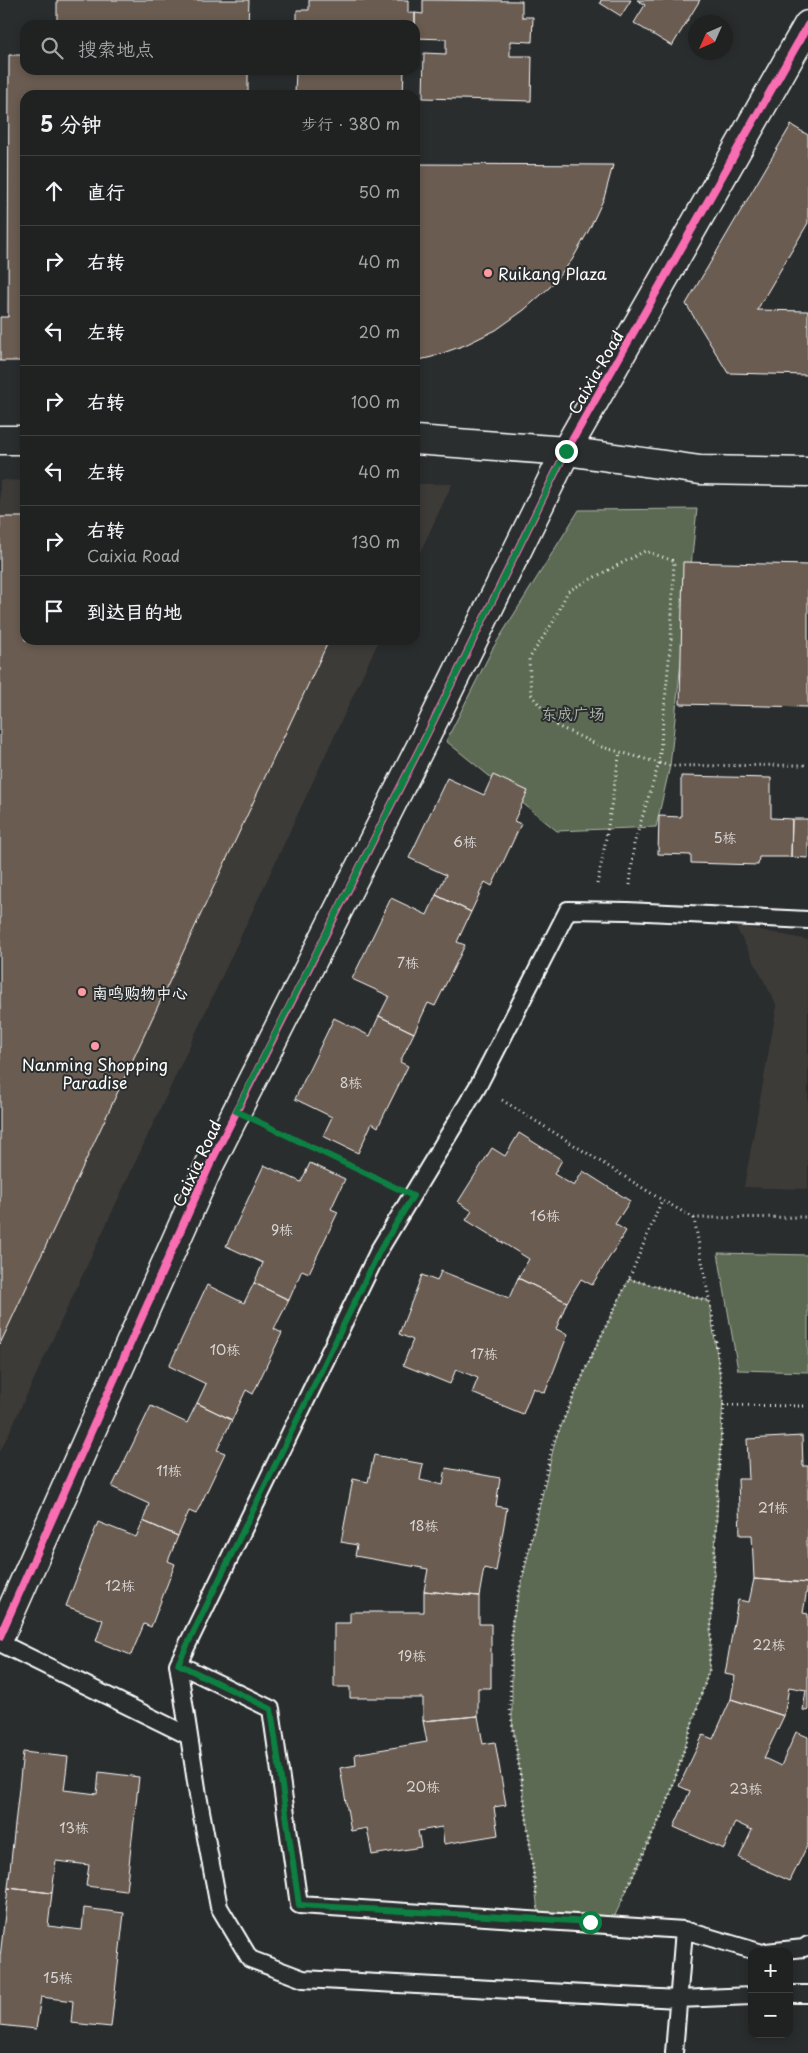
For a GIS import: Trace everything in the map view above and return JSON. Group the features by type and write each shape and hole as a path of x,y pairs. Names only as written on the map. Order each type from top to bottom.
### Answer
{"street":[{"name":"Caixia Road","path":"0,1636 210,1164 427,734 566,451 808,25"},
{"path":"0,440 20,440"},
{"path":"420,440 566,451 700,470 808,472"}],"lane":[{"path":"748,1996 678,1999 303,1979 250,1959 219,1907 198,1796 178,1664 380,1250 478,1086 568,910 808,920"},
{"path":"0,1643 189,1736"},
{"path":"178,1664 271,1709 299,1905 539,1919 684,1930 748,1949"},
{"path":"674,2053 684,1930"},
{"path":"793,1949 804,1948 808,1945"},
{"path":"793,1994 808,1994"}],"path":[{"path":"627,911 634,844 659,763 671,639 674,561 645,551 568,592 553,622 529,659 531,694 556,725 602,747 659,763 670,766 808,765"},
{"path":"591,911 607,841 610,806 620,752"},
{"path":"478,1086 694,1218 808,1217"},
{"path":"236,1111 413,1196"},
{"path":"539,1919 525,1805 510,1709 512,1622 553,1443 590,1359 629,1279 662,1200"},
{"path":"611,1924 668,1800 709,1670 718,1478 724,1404 709,1301 694,1218"},
{"path":"629,1279 709,1301"},
{"path":"724,1404 808,1406"}],"shaded area":[{"name":"Nanming Shopping Paradise","path":"0,480 20,481 20,645 377,645 0,1452"},
{"path":"420,484 452,484 420,552"},
{"path":"735,925 808,940 808,1189 744,1187 777,1006"}],"green space":[{"name":"东成广场","path":"697,509 670,766 656,827 557,831 446,741 493,648 579,510"},
{"path":"718,1253 808,1255 808,1372 738,1370"},
{"path":"629,1279 709,1301 723,1396 709,1670 668,1801 611,1924 539,1919 512,1720 512,1622 556,1438 590,1359"}],"building":[{"path":"57,0 249,0 248,20 57,20"},
{"path":"309,0 408,0 408,13 415,13 415,20 297,20 297,10 309,10"},
{"path":"423,0 522,1 522,17 533,17 532,42 510,41 510,56 532,56 531,101 423,98 424,53 446,54 446,39 420,38 420,20 415,20 415,13 423,14"},
{"path":"601,0 631,0 621,16 600,3"},
{"path":"637,0 700,0 691,15 688,15 688,20 672,46 634,23 645,5"},
{"path":"9,55 20,55 20,75 248,75 248,90 20,90 20,361 0,361 0,317 8,317"},
{"path":"296,75 404,75 403,90 295,90"},
{"path":"791,125 808,135 808,223 757,310 808,311 808,375 728,373 686,304"},
{"name":"Ruikang Plaza","path":"420,164 613,165 604,198 589,230 572,260 550,287 524,310 496,330 465,345 420,360"},
{"name":"Nanming Shopping Paradise","path":"0,517 20,517 20,645 327,645 0,1344"},
{"path":"683,562 808,565 808,707 680,704"},
{"path":"493,775 528,791 514,821 521,824 492,886 485,882 471,912 436,895 446,875 409,858 447,778 484,795"},
{"path":"681,776 771,778 771,818 792,819 791,857 759,857 758,865 691,863 691,855 658,854 659,816 681,817"},
{"path":"792,819 808,819 808,858 791,857"},
{"path":"436,895 471,912 457,942 465,945 435,1006 428,1003 414,1033 379,1016 389,996 352,979 391,898 427,915"},
{"path":"379,1016 414,1033 400,1062 408,1066 378,1127 372,1123 358,1153 323,1136 332,1117 295,1099 334,1018 370,1036"},
{"path":"519,1133 562,1160 554,1174 574,1186 583,1171 630,1201 615,1224 626,1231 592,1285 581,1279 567,1302 518,1278 529,1259 466,1220 472,1211 458,1202 492,1148 505,1156"},
{"path":"310,1163 345,1179 331,1209 338,1212 309,1273 302,1270 289,1300 254,1283 263,1263 226,1246 264,1165 301,1182"},
{"path":"441,1271 509,1298 518,1278 567,1302 556,1329 568,1334 545,1393 533,1388 523,1414 472,1393 478,1378 456,1369 450,1384 403,1365 413,1340 399,1334 422,1275 437,1281"},
{"path":"254,1283 289,1300 274,1329 282,1333 253,1394 246,1390 232,1420 197,1403 206,1384 169,1366 207,1285 244,1303"},
{"path":"197,1403 232,1420 217,1450 225,1453 196,1514 189,1511 178,1536 143,1521 149,1504 112,1487 151,1406 187,1423"},
{"path":"802,1436 803,1466 808,1466 808,1583 754,1579 752,1535 740,1535 738,1479 749,1479 747,1439"},
{"path":"374,1455 423,1464 420,1480 443,1485 446,1468 500,1478 496,1506 507,1508 496,1571 484,1568 479,1596 424,1591 428,1569 355,1556 357,1545 341,1542 353,1479 368,1482"},
{"path":"143,1521 178,1536 168,1561 175,1564 151,1627 144,1624 131,1655 96,1641 103,1620 66,1606 98,1522 136,1537"},
{"path":"754,1579 808,1583 803,1613 808,1614 808,1711 803,1710 806,1690 789,1687 784,1716 731,1699 735,1676 725,1674 738,1600 749,1602"},
{"path":"424,1591 479,1596 479,1624 491,1624 491,1688 478,1688 478,1716 423,1721 423,1698 350,1698 350,1687 334,1687 334,1623 350,1623 350,1612 424,1612"},
{"path":"731,1699 784,1716 764,1758 781,1766 796,1732 808,1737 808,1844 790,1881 739,1858 752,1830 735,1822 724,1849 674,1827 690,1791 679,1786 703,1735 713,1739"},
{"path":"478,1716 483,1744 495,1742 506,1805 494,1807 498,1835 444,1844 442,1827 418,1831 421,1847 372,1855 367,1828 351,1831 340,1768 356,1765 355,1754 427,1742 423,1721"},
{"path":"23,1752 68,1757 64,1790 97,1794 99,1772 139,1777 126,1891 86,1886 89,1865 56,1861 52,1893 8,1888"},
{"path":"8,1888 52,1893 48,1926 82,1930 84,1908 124,1913 111,2027 71,2023 73,2001 41,1997 36,2029 0,2025 0,1957"}],"cycle path":[{"path":"0,1636 210,1164 427,734 566,451 808,25"}],"place":[{"name":"Ruikang Plaza","path":"488,273"},
{"name":"南鸣购物中心","path":"82,992"},
{"name":"Nanming Shopping Paradise","path":"95,1046"}],"route":[{"path":"566,451 427,734 236,1111 413,1196 380,1250 178,1664 271,1709 299,1905 590,1922"}]}
